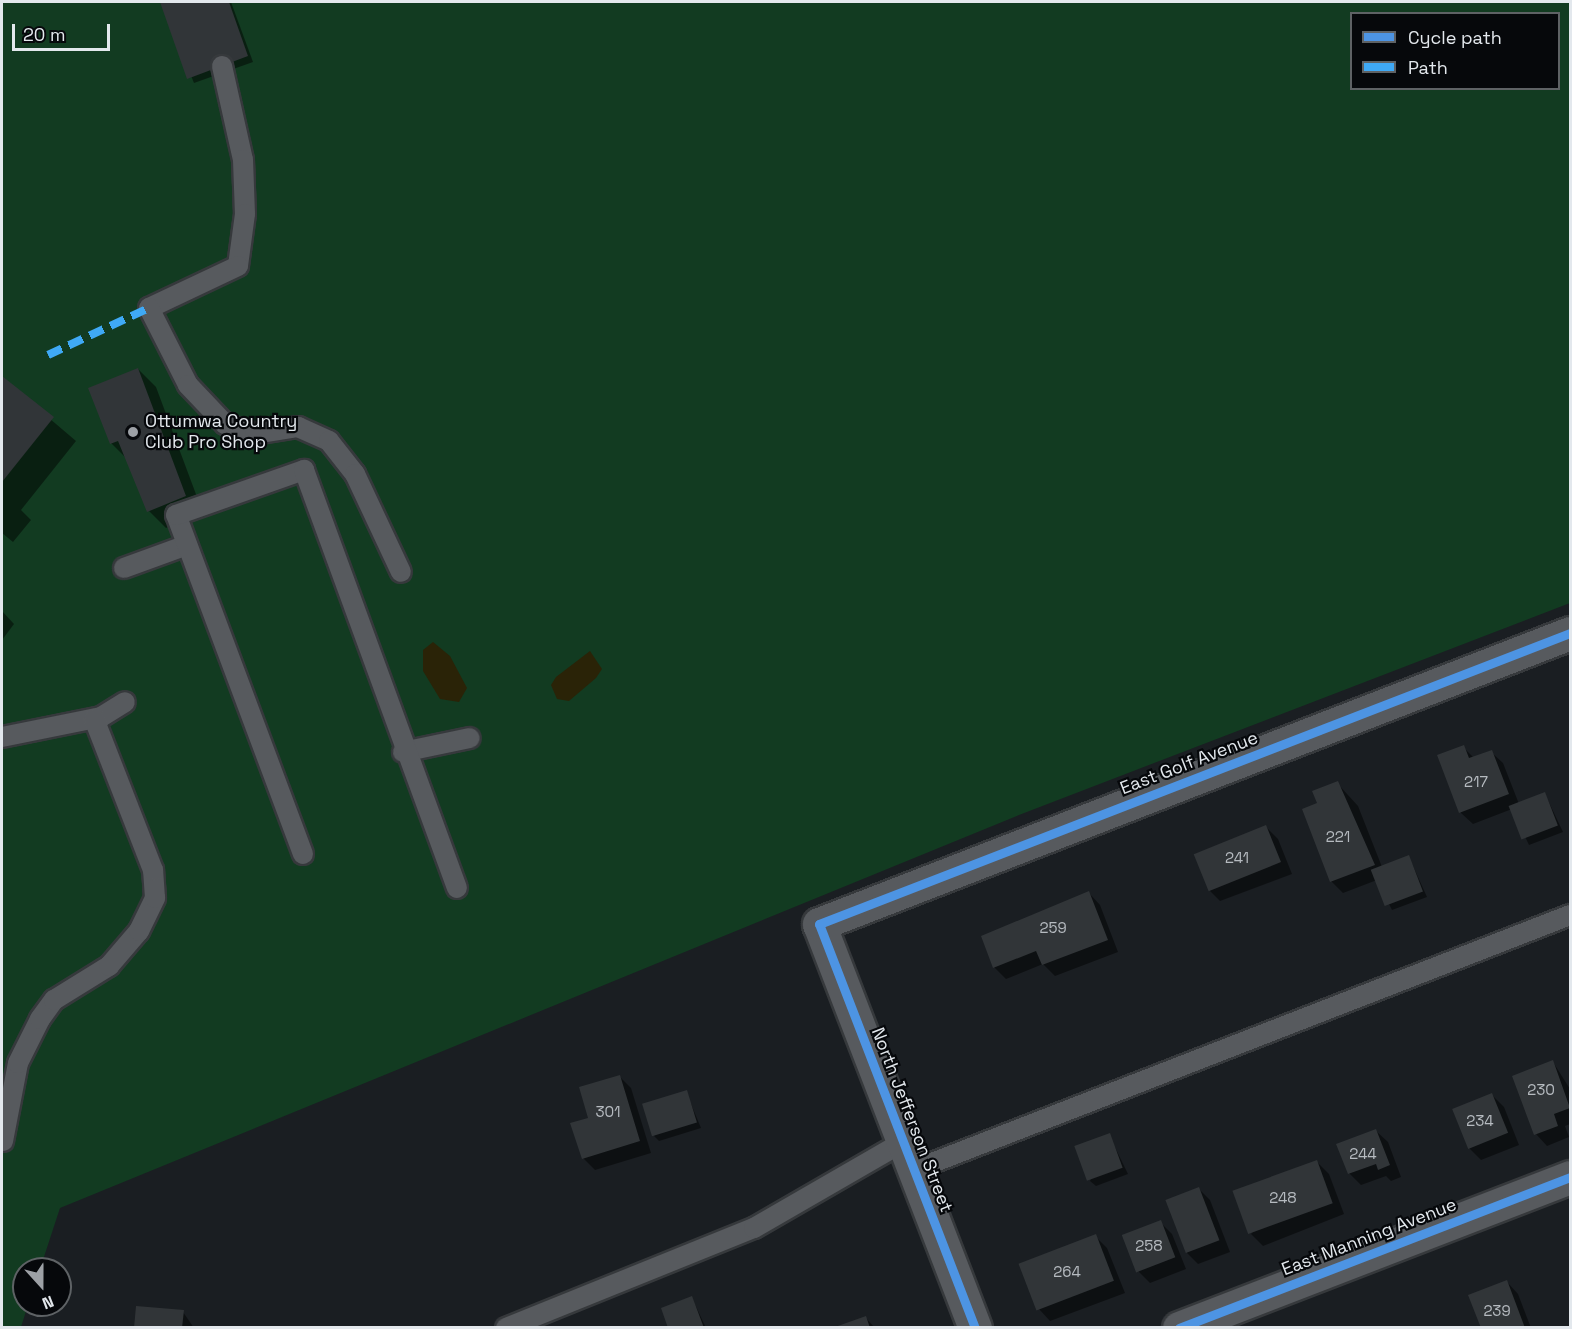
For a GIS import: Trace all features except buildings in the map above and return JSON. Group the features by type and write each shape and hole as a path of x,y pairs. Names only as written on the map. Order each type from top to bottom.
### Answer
{"street":[{"name":"East Golf Avenue","path":"819,924 1570,633"},
{"name":"North Jefferson Street","path":"819,924 975,1328"},
{"name":"East Manning Avenue","path":"1179,1328 1570,1177"}],"lane":[{"path":"222,66 243,160 245,214 238,266 149,308 188,385 225,424 255,434 298,427 328,441 355,474 400,572"},
{"path":"303,854 176,515 304,471 403,752 457,888"},
{"path":"124,568 187,545"},
{"path":"2,737 94,719 125,702"},
{"path":"3,1141 18,1062 40,1019 54,1000 109,966 139,931 155,898 153,870 94,719"},
{"path":"403,752 470,738"},
{"path":"506,1328 754,1228 909,1156 1570,915"}],"green space":[{"path":"2,2 1570,2 1570,603 1019,815 60,1208 44,1257 12,1257 12,1317 24,1317 21,1327 2,1328"}],"sand":[{"path":"433,642 450,656 467,688 459,702 440,699 423,671 423,650"},
{"path":"590,651 602,669 596,678 569,701 557,699 551,685 556,677"}],"marked path":[{"path":"48,355 149,308"}],"cycle path":[{"path":"975,1328 819,924 1570,633"},
{"path":"1179,1328 1570,1177"}],"place":[{"name":"Ottumwa Country Club Pro Shop","path":"133,432"}]}
